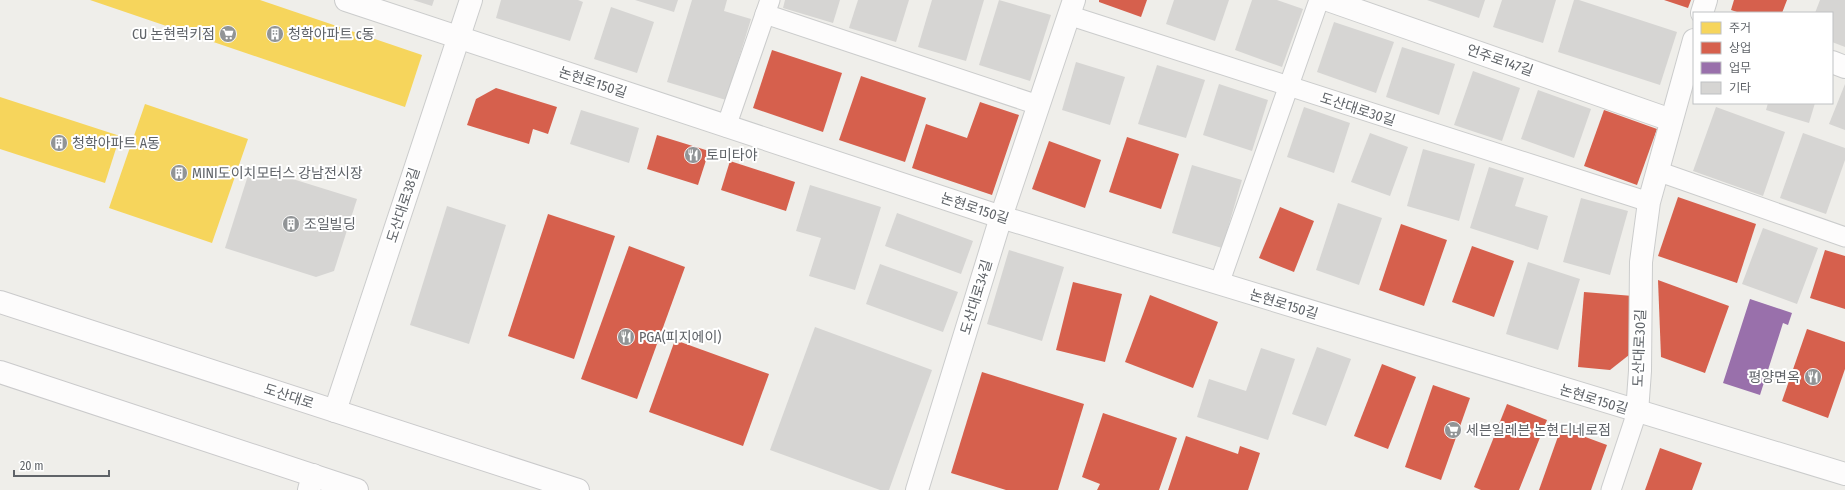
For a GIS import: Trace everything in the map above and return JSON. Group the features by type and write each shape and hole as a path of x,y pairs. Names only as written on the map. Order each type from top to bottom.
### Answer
{"street":[{"name":"논현로150길","path":"346,0 1001,217 1637,412 1845,474"},
{"name":"도산대로38길","path":"335,411 471,0"},
{"name":"언주로147길","path":"1328,0 1671,120"},
{"path":"1702,12 1706,0"},
{"name":"도산대로34길","path":"917,490 1001,217 1071,7"},
{"name":"도산대로30길","path":"1637,412 1640,371 1641,262 1649,202 1693,43"},
{"path":"1833,62 1845,67"},
{"name":"도산대로","path":"0,302 578,490"},
{"path":"0,372 311,483 357,490"}],"lane":[{"path":"1219,284 1318,0"},
{"path":"726,127 767,7 1038,105"},
{"name":"도산대로30길","path":"1071,7 1288,87 1649,202"},
{"path":"1657,171 1845,237"},
{"name":"도산대로30길","path":"1611,490 1637,412"}],"building: 주거":[{"name":"청학아파트 c동","path":"90,0 260,0 422,55 405,107"},
{"name":"청학아파트 A동","path":"0,97 120,136 105,183 0,149"},
{"name":"MINI도이치모터스 강남전시장","path":"145,104 248,139 212,243 109,208"}],"building: 상업":[{"path":"1099,0 1147,0 1141,17 1099,2"},
{"path":"1664,0 1691,0 1688,8"},
{"path":"1734,0 1787,0 1782,12 1737,12 1731,10"},
{"path":"772,50 842,73 823,132 753,108"},
{"path":"861,76 926,98 905,162 839,140"},
{"path":"496,88 557,107 548,134 533,129 529,144 467,125 476,99"},
{"path":"980,102 1019,115 992,195 912,168 926,124 967,138"},
{"path":"1604,110 1657,129 1637,185 1584,166"},
{"path":"657,135 709,151 698,185 647,169"},
{"path":"1127,137 1179,154 1161,209 1109,192"},
{"path":"1049,141 1101,160 1085,208 1032,189"},
{"path":"730,161 795,182 786,211 721,190"},
{"path":"1678,197 1756,224 1737,283 1658,256"},
{"path":"1280,207 1314,221 1294,272 1259,258"},
{"path":"548,214 615,236 574,359 508,336"},
{"path":"1401,224 1447,240 1424,306 1379,290"},
{"path":"629,246 685,267 637,399 581,379"},
{"path":"1472,246 1514,261 1494,317 1452,302"},
{"path":"1825,250 1845,256 1845,309 1810,298"},
{"path":"1658,280 1729,306 1705,373 1661,357"},
{"path":"1073,282 1122,294 1105,362 1056,350"},
{"path":"1584,292 1633,296 1629,355 1610,370 1578,367"},
{"path":"1150,295 1218,322 1193,388 1125,362"},
{"path":"1807,329 1845,342 1845,369 1828,418 1782,401"},
{"path":"675,340 769,374 743,446 649,412"},
{"path":"1382,364 1416,377 1388,449 1354,436"},
{"path":"982,372 1084,404 1058,490 1006,490 951,473"},
{"path":"1433,385 1470,398 1441,480 1405,467"},
{"path":"1507,404 1547,420 1519,490 1481,490 1474,487"},
{"path":"1103,413 1177,438 1159,490 1097,490 1100,484 1082,477"},
{"path":"1561,428 1607,445 1591,490 1539,490"},
{"path":"1186,436 1238,454 1240,446 1260,453 1248,490 1168,490"},
{"path":"1660,448 1702,463 1692,490 1645,490"}],"building: 업무":[{"path":"1750,299 1792,313 1788,325 1783,323 1760,395 1723,383"}],"building: 기타":[{"path":"413,0 434,0 432,6"},
{"path":"501,0 578,0 583,2 570,41 496,18"},
{"path":"635,0 678,0 674,12"},
{"path":"692,0 727,0 724,11 751,19 726,100 667,82"},
{"path":"785,0 840,0 833,23 783,8"},
{"path":"858,0 909,0 896,42 849,28"},
{"path":"932,0 984,0 966,61 918,47"},
{"path":"999,0 1051,15 1030,81 979,65"},
{"path":"1174,0 1229,0 1215,41 1166,24"},
{"path":"1252,0 1277,0 1303,9 1282,67 1235,50"},
{"path":"1427,0 1485,0 1479,18"},
{"path":"1502,0 1556,0 1543,43 1493,27"},
{"path":"1574,0 1579,0 1677,32 1660,85 1558,52"},
{"path":"1820,0 1845,0 1845,47 1833,42 1833,12 1815,12"},
{"path":"611,7 654,22 637,73 594,59"},
{"path":"1334,22 1394,42 1376,93 1317,72"},
{"path":"1402,47 1455,64 1439,115 1386,97"},
{"path":"1076,62 1125,77 1110,125 1062,110"},
{"path":"1157,65 1205,80 1186,138 1138,124"},
{"path":"1473,71 1520,88 1502,141 1454,125"},
{"path":"1219,84 1268,100 1252,151 1203,135"},
{"path":"1845,84 1845,130 1829,124"},
{"path":"1538,90 1591,109 1574,158 1521,139"},
{"path":"1768,104 1815,104 1809,123 1766,110"},
{"path":"1304,107 1350,123 1334,173 1287,157"},
{"path":"1716,107 1785,132 1763,196 1693,171"},
{"path":"581,110 639,128 629,163 570,144"},
{"path":"1370,133 1408,147 1390,196 1351,182"},
{"path":"1803,133 1845,148 1845,160 1826,214 1780,198"},
{"path":"1423,149 1475,164 1459,221 1407,206"},
{"path":"1192,165 1242,180 1222,248 1172,233"},
{"name":"조일빌딩","path":"251,166 357,199 334,271 316,277 225,248"},
{"path":"1489,167 1524,178 1515,206 1548,216 1538,250 1470,228"},
{"path":"810,185 881,207 855,290 809,276 821,238 796,231"},
{"path":"1581,198 1628,211 1610,275 1563,262"},
{"path":"1338,203 1382,218 1359,285 1316,270"},
{"path":"447,206 506,225 469,344 410,325"},
{"path":"897,213 973,241 961,274 885,246"},
{"path":"1763,228 1818,248 1797,304 1742,284"},
{"path":"1009,250 1064,267 1042,341 987,324"},
{"path":"1528,262 1580,279 1558,350 1506,334"},
{"path":"880,264 958,292 943,332 866,304"},
{"path":"815,327 932,370 889,490 880,490 770,450"},
{"path":"1317,347 1351,359 1326,426 1292,414"},
{"path":"1261,348 1295,359 1268,440 1197,417 1209,379 1246,391"}],"place":[{"name":"CU 논현럭키점","path":"228,34"},
{"name":"청학아파트 c동","path":"275,34"},
{"name":"청학아파트 A동","path":"59,143"},
{"name":"토미타야","path":"693,155"},
{"name":"MINI도이치모터스 강남전시장","path":"179,173"},
{"name":"조일빌딩","path":"291,224"},
{"name":"PGA(피지에이)","path":"626,337"},
{"name":"평양면옥","path":"1813,377"},
{"name":"세븐일레븐 논현디네로점","path":"1453,430"}]}
